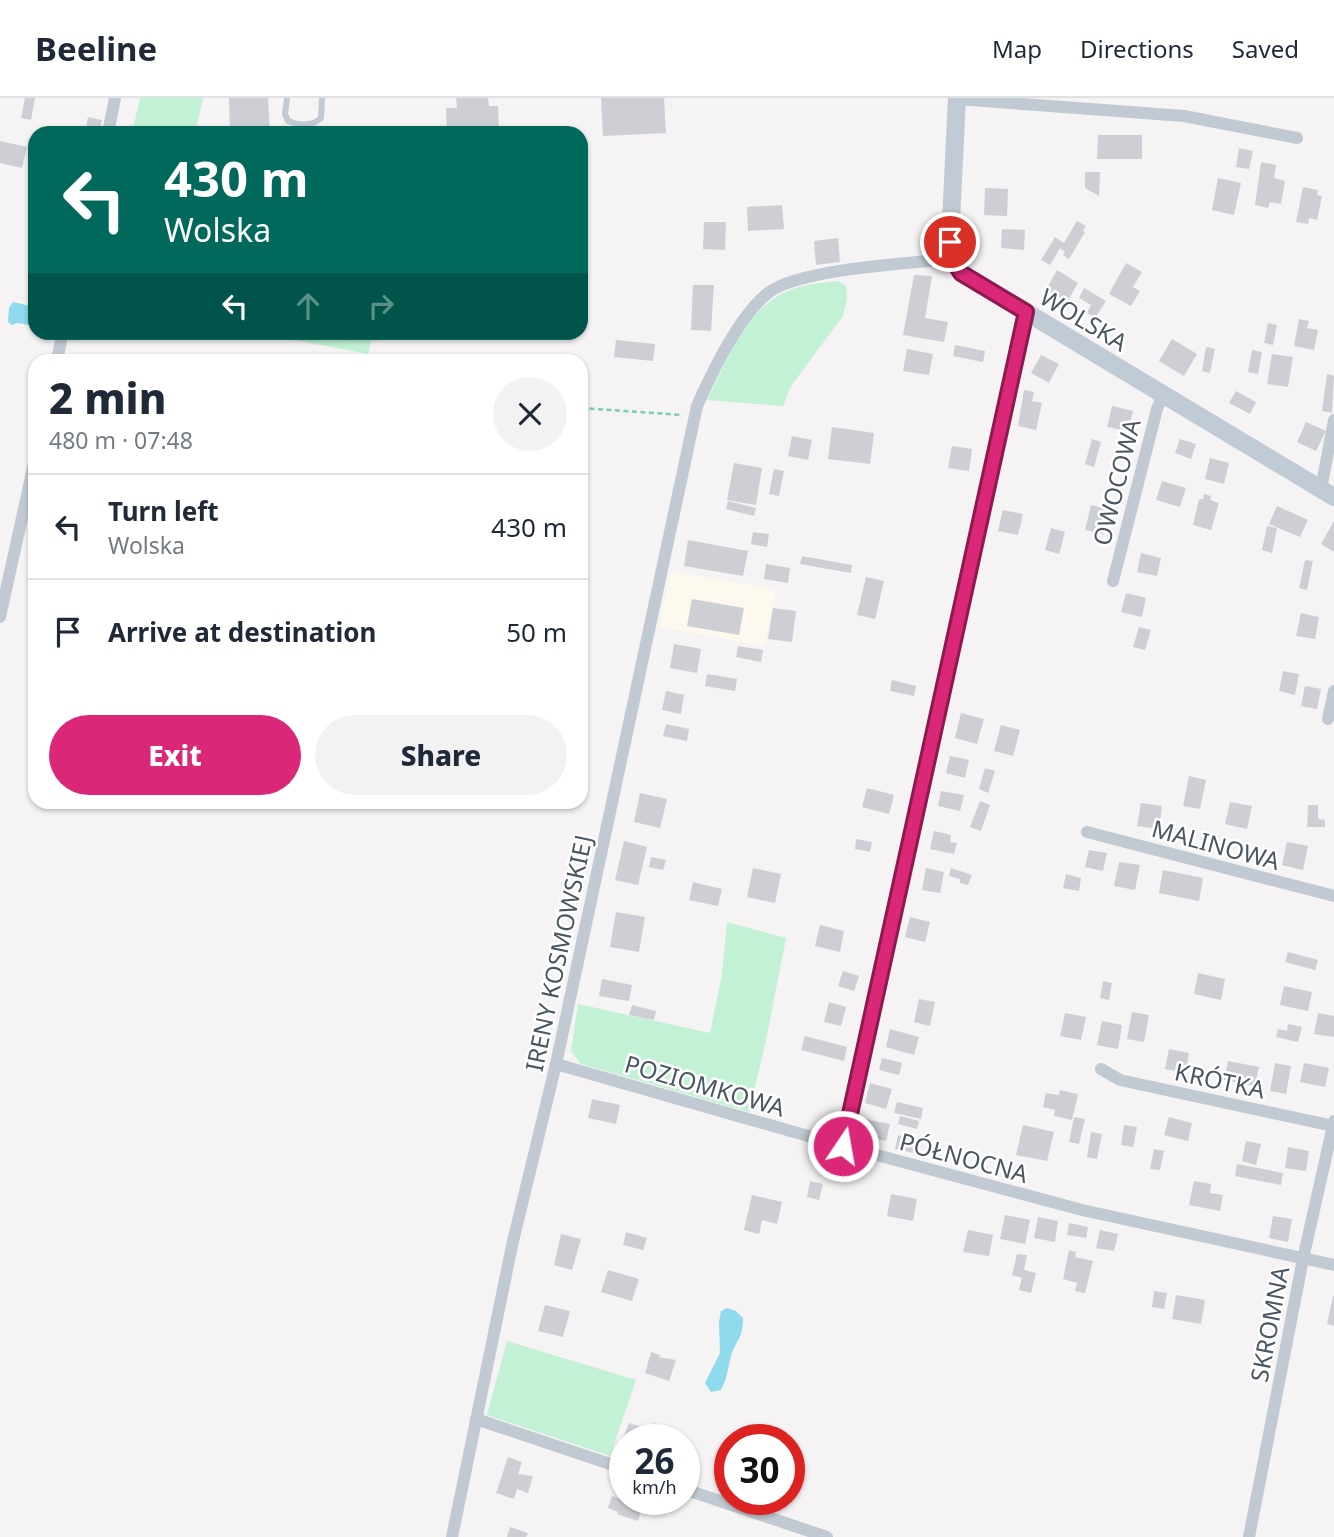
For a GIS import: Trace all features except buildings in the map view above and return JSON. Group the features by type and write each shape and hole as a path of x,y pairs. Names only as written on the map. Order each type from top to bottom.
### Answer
{"street":[{"path":"109,126 115,98"},
{"path":"952,259 950,242 957,98 1184,116 1297,138"},
{"name":"WOLSKA","path":"952,259 961,273 1327,493"},
{"name":"IRENY KOSMOWSKIEJ","path":"452,1537 513,1241 556,1064 693,416 709,379 745,318 769,292 785,283 813,276 952,259"},
{"path":"843,1146 1026,312"},
{"name":"OWOCOWA","path":"1113,581 1157,409 1163,395"},
{"path":"1327,493 1334,420"},
{"path":"0,617 28,490"},
{"path":"1328,719 1334,691"},
{"name":"MALINOWA","path":"1087,832 1334,897"},
{"name":"POZIOMKOWA","path":"556,1064 843,1146"},
{"name":"KRÓTKA","path":"1101,1069 1120,1080 1334,1123"},
{"name":"SKROMNA","path":"1249,1537 1303,1259 1334,1123"},
{"name":"PÓŁNOCNA","path":"843,1146 1046,1201 1334,1265"},
{"path":"477,1419 609,1464"},
{"path":"700,1494 827,1537"}],"lane":[{"path":"286,98 285,114 288,121 296,124 317,123 323,113 322,98"}],"path":[{"path":"588,408 693,416"}],"shaded area":[{"path":"671,571 776,590 764,646 659,627"}],"green space":[{"path":"140,98 203,98 197,126 134,126"},
{"path":"838,281 846,286 847,299 843,316 791,386 783,406 707,400 730,353 761,309 790,290"},
{"path":"295,340 371,340 368,354"},
{"path":"727,922 786,938 749,1112 581,1064 571,1051 578,1004 710,1033 722,974"},
{"path":"507,1341 636,1380 621,1424 609,1424 609,1456 487,1415"}],"water":[{"path":"13,302 28,305 28,325 12,325 8,322 9,308"},
{"path":"727,1308 736,1311 743,1318 742,1331 733,1350 721,1390 711,1392 705,1383 720,1353 719,1322 721,1311"}],"route":[{"path":"843,1146 1026,312 961,273 952,259 950,242"}]}
